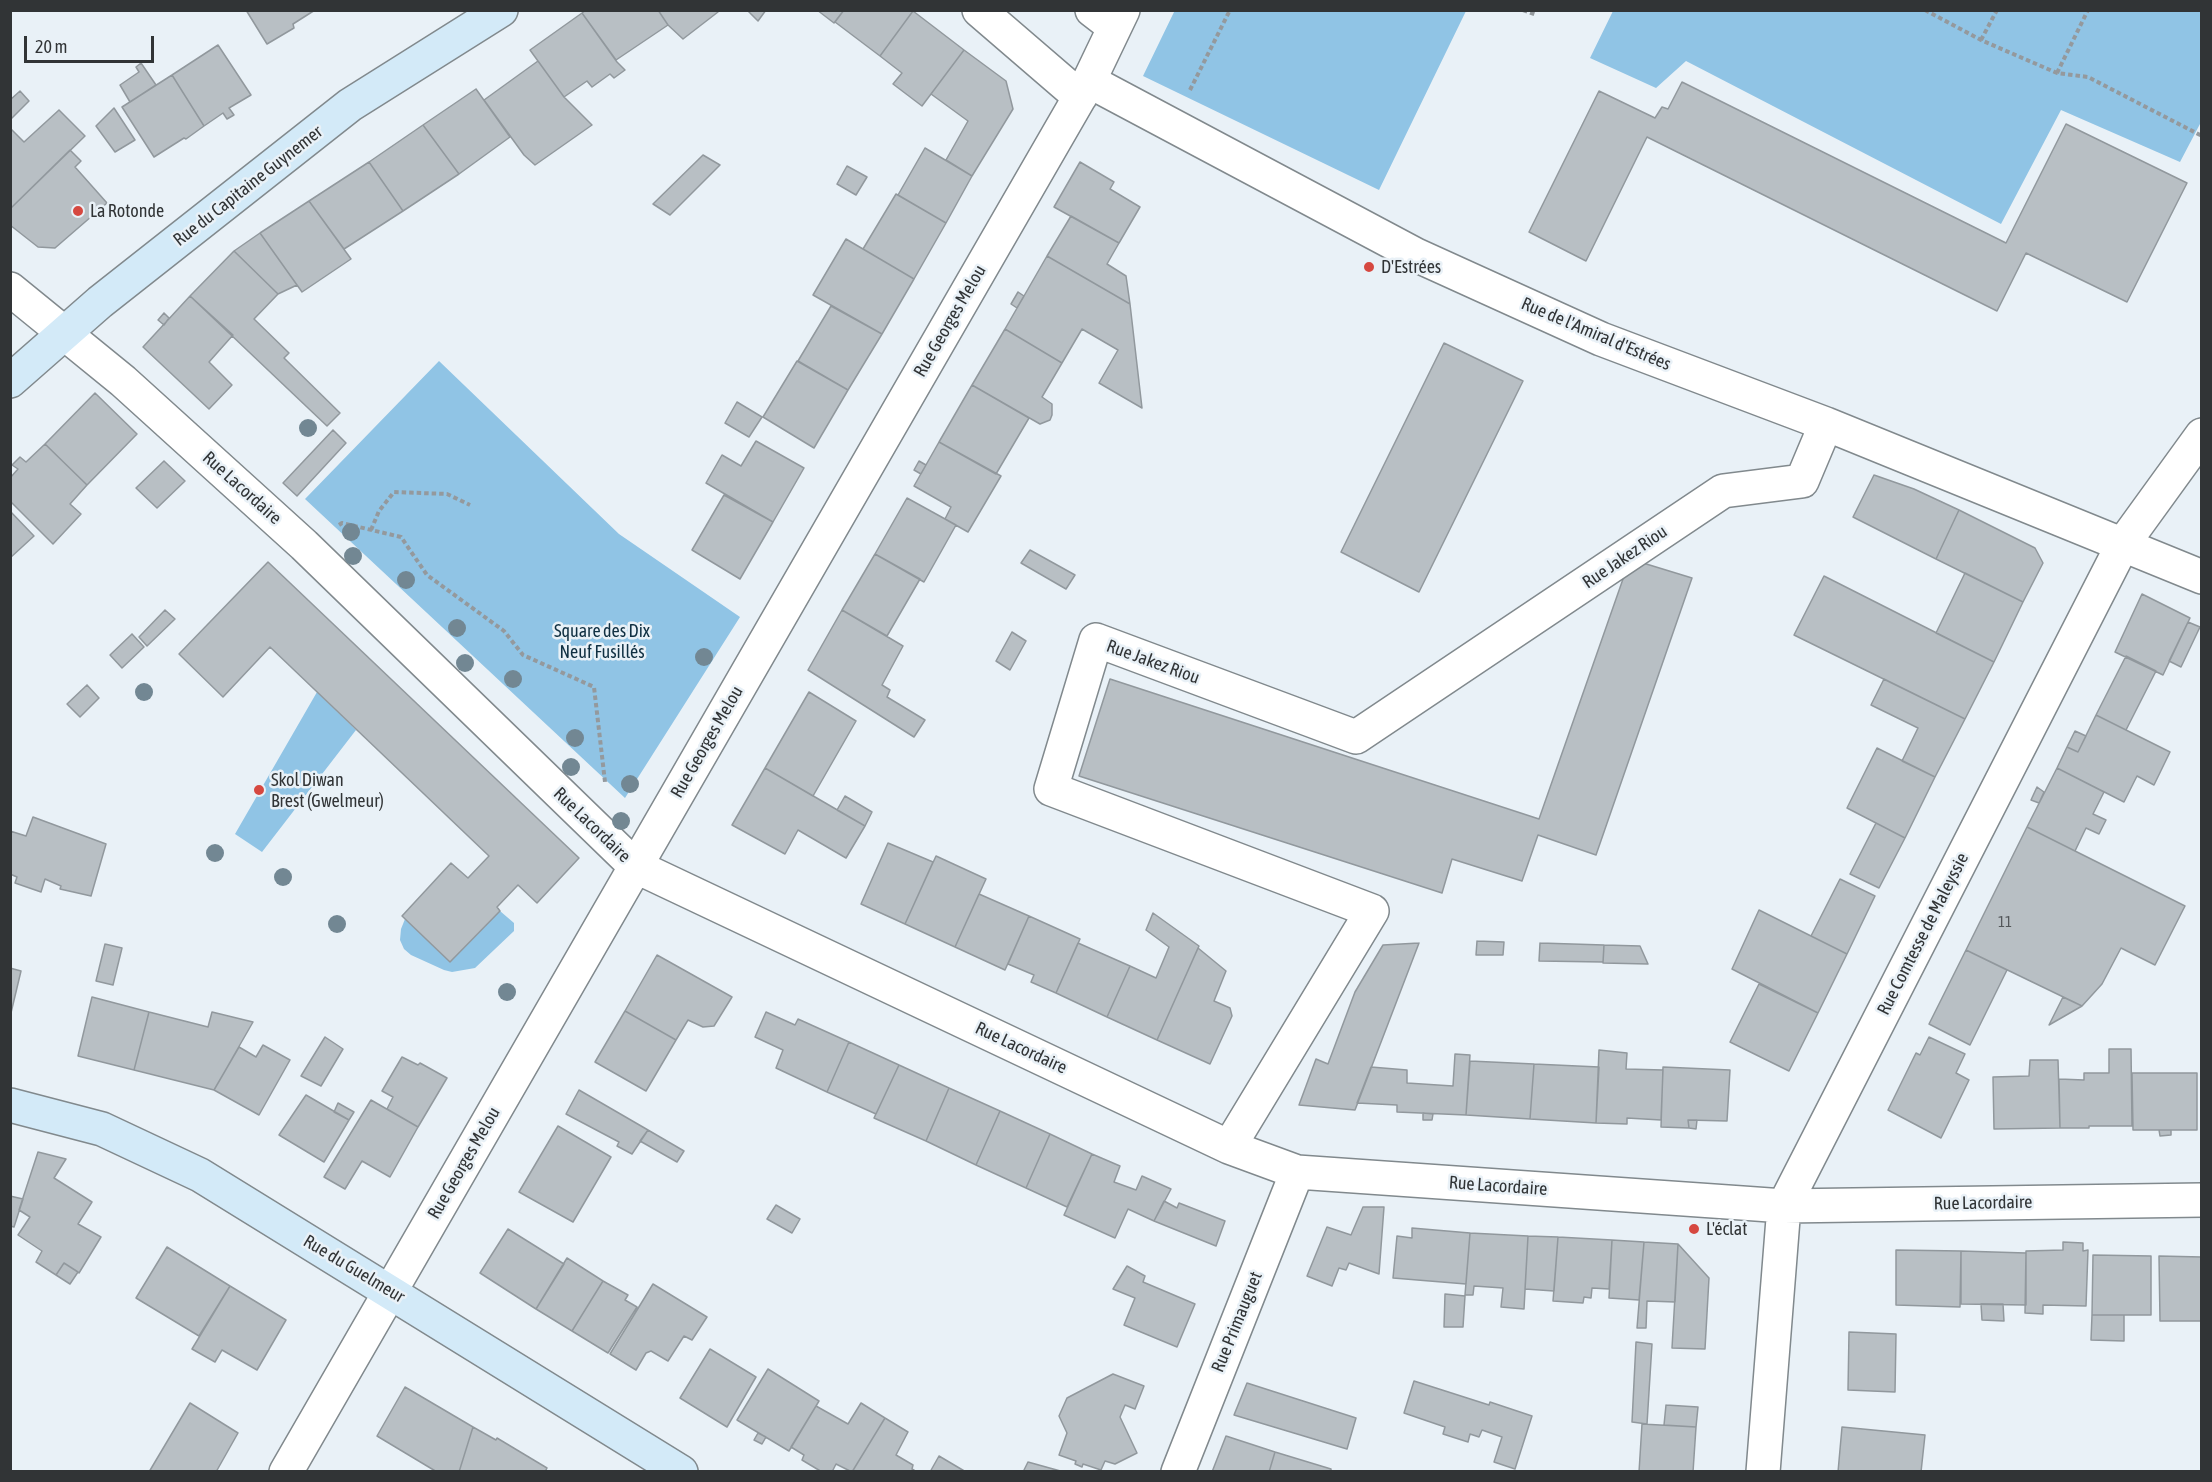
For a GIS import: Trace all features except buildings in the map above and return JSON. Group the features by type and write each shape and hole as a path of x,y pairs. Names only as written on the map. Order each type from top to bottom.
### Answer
{"street":[{"name":"Rue du Capitaine Guynemer","path":"10,381 100,302 350,105 501,10"},
{"name":"Rue de l'Amiral d'Estrées","path":"979,10 1084,89 1172,125 1416,255 1601,339 1826,424 2202,577"},
{"name":"Rue Georges Melou","path":"286,1472 1084,89 1110,16"},
{"name":"Rue Lacordaire","path":"10,289 123,381 304,544 635,866 1229,1147 1297,1172 1784,1206 2202,1200"},
{"name":"Rue Jakez Riou","path":"1229,1147 1372,911 1051,789 1096,640 1356,737 1723,491 1802,481 1826,424"},
{"name":"Rue Comtesse de Maleyssie","path":"1763,1472 1784,1206 2123,544 2202,435"},
{"name":"Rue du Guelmeur","path":"10,1105 102,1129 200,1174 681,1472"},
{"name":"Rue Primauguet","path":"1178,1472 1297,1172"}],"path":[{"path":"1172,125 1230,10"},
{"path":"1523,10 1537,15"},
{"path":"1925,10 1981,40 2057,73 2088,77 2202,136"},
{"path":"1981,40 1997,10"},
{"path":"2057,73 2088,10"},
{"path":"371,530 379,511 394,492 447,494 470,505"},
{"path":"304,544 342,523 401,537 427,574 504,631 523,655 594,687 606,781 583,816"}],"green space":[{"path":"1175,10 1466,11 1379,190 1143,76"},
{"path":"1613,11 2201,11 2201,122 2180,162 2061,110 2001,224 1686,61 1656,88 1590,58"},
{"name":"Square des Dix Neuf Fusillés","path":"439,361 619,534 740,617 625,798 305,499"},
{"path":"317,692 356,730 262,852 235,834"},
{"path":"500,911 514,923 514,931 475,968 452,972 444,970 411,955 404,949 400,940 405,919 450,962"}],"place":[{"name":"La Rotonde","path":"78,211"},
{"name":"D'Estrées","path":"1369,267"},
{"name":"Skol Diwan Brest (Gwelmeur)","path":"259,790"},
{"name":"L'éclat","path":"1694,1229"}]}
